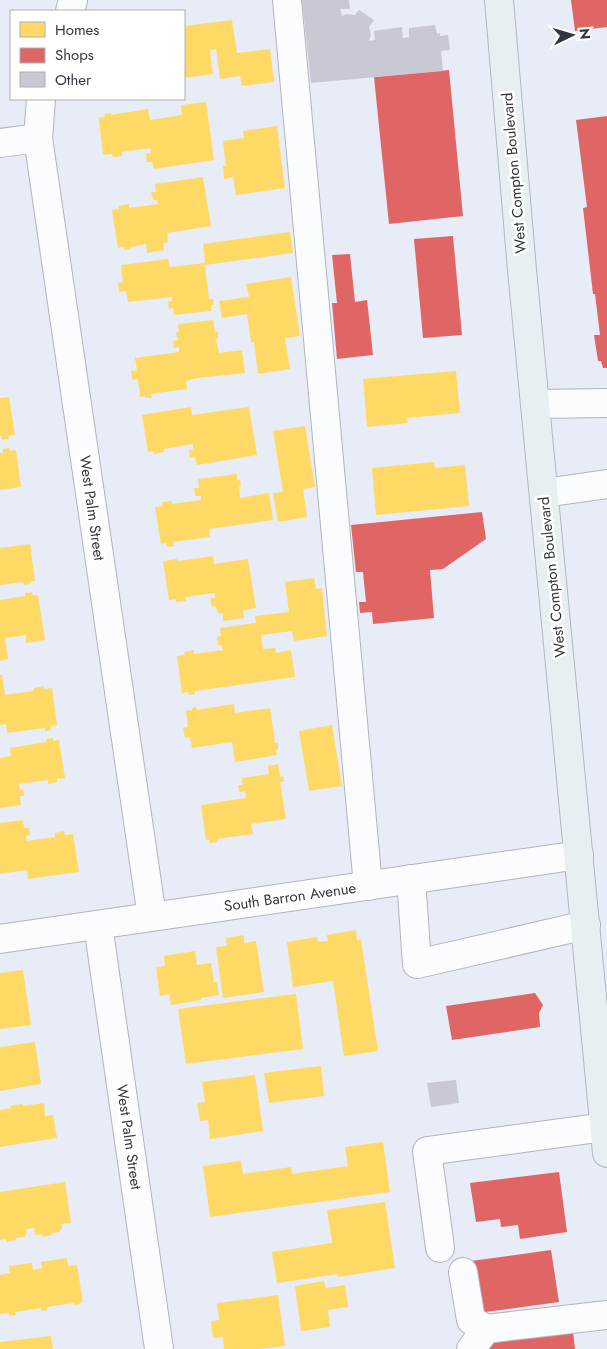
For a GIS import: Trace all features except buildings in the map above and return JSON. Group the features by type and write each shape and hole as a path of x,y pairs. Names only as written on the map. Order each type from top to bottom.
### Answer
{"main road":[{"name":"West Compton Boulevard","path":"500,0 521,260 606,1140"}],"street":[{"path":"287,0 368,886"},
{"name":"West Palm Street","path":"42,100 38,138 152,917"},
{"path":"0,143 38,138"},
{"path":"535,404 607,403"},
{"path":"544,494 607,484"},
{"name":"South Barron Avenue","path":"0,939 579,855"},
{"path":"411,879 418,964 586,925"},
{"name":"West Palm Street","path":"98,925 159,1349"},
{"path":"440,1248 427,1152 606,1140"},
{"path":"463,1272 471,1320 479,1339 607,1315"}]}
